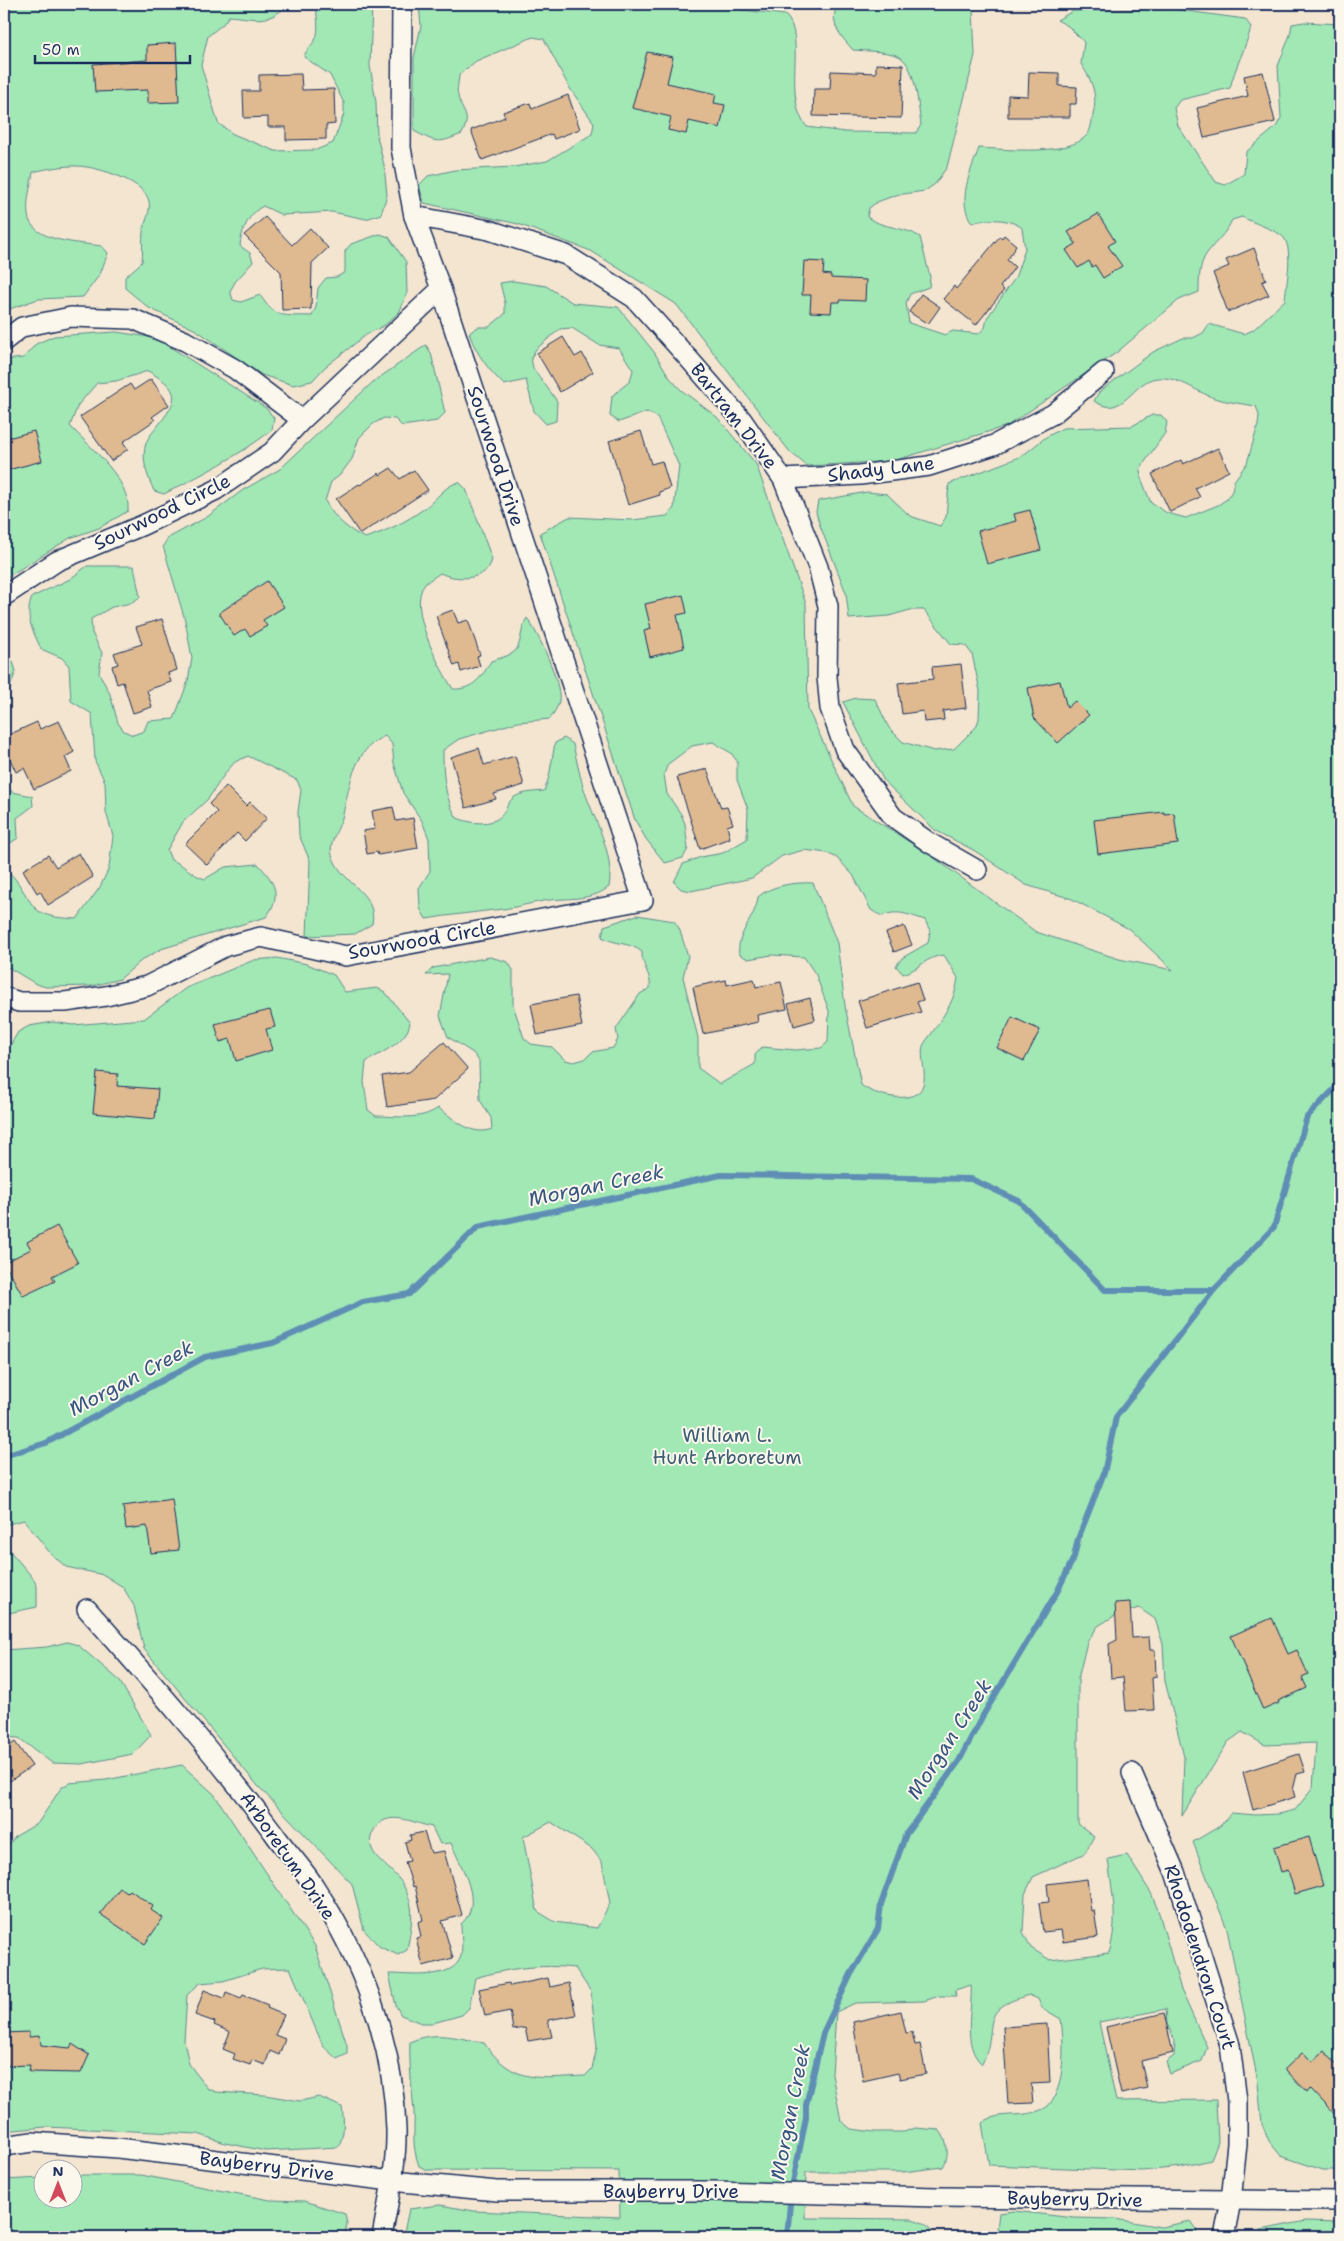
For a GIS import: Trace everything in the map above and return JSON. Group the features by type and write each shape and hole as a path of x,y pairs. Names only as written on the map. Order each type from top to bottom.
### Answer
{"street":[{"name":"Sourwood Drive","path":"402,4 401,148 414,216 441,289 643,900"},
{"name":"Bartram Drive","path":"414,216 489,230 566,255 634,298 742,420 783,479 818,567 828,606 827,677 830,708 845,750 893,817 930,843 976,870"},
{"name":"Sourwood Circle","path":"4,596 57,562 143,525 216,490 272,452 302,420 441,289"},
{"path":"4,341 22,327 71,317 133,319 185,341 235,369 302,420"},
{"name":"Shady Lane","path":"783,479 860,475 929,466 994,445 1053,414 1104,372"},
{"name":"Sourwood Circle","path":"4,997 19,1002 65,1002 106,996 147,986 226,946 261,937 346,956 643,900"},
{"name":"Arboretum Drive","path":"87,1609 159,1690 240,1787 315,1887 347,1941 372,1998 387,2054 396,2129 392,2181 382,2237"},
{"name":"Rhododendron Court","path":"1132,1773 1175,1872 1230,2045 1237,2100 1237,2144 1231,2201 1224,2237"},
{"name":"Bayberry Drive","path":"4,2146 32,2142 118,2148 392,2181 497,2191 791,2192 937,2197 1340,2201"}],"green space":[{"path":"4,4 288,4 281,11 268,18 254,19 229,16 223,24 208,36 201,65 218,123 233,134 275,151 316,150 333,143 344,114 344,103 330,75 304,57 317,37 318,22 315,4 372,4 370,66 376,102 377,136 384,165 387,195 381,214 366,219 332,212 282,215 263,206 250,218 241,240 240,246 250,253 253,262 235,282 230,291 233,300 241,302 260,295 271,309 276,312 287,316 312,316 316,307 318,288 326,278 337,277 345,272 345,251 351,244 380,234 389,237 406,262 407,293 400,311 385,325 366,335 325,367 312,381 293,385 262,375 196,330 149,308 125,288 125,277 142,262 143,231 149,213 149,201 146,194 140,188 123,178 95,169 74,166 33,172 28,199 28,215 31,224 47,236 58,240 102,246 108,253 100,274 83,297 38,299 4,311"},
{"name":"William L. Hunt Arboretum","path":"419,4 692,4 785,15 791,24 794,37 796,100 800,114 807,127 845,132 916,133 921,125 915,85 908,66 903,59 896,55 853,50 840,34 835,23 834,17 838,4 903,4 973,9 975,55 947,167 935,184 925,191 896,195 877,202 869,208 867,217 880,224 914,233 920,237 930,277 929,287 910,294 906,303 909,323 945,335 953,331 978,334 985,328 987,318 1015,278 1025,249 1022,228 1011,222 998,220 984,220 972,223 967,214 965,205 966,186 979,148 1052,149 1079,141 1090,130 1095,101 1091,82 1081,64 1084,42 1068,26 1057,20 1073,11 1172,9 1245,19 1251,27 1230,88 1180,100 1174,108 1178,126 1216,182 1225,185 1244,174 1246,152 1276,127 1281,118 1278,66 1290,35 1292,24 1304,22 1340,24 1340,2170 1323,2170 1281,2156 1269,2141 1262,2124 1258,2082 1227,1929 1193,1842 1220,1826 1231,1813 1279,1814 1295,1810 1313,1788 1316,1743 1265,1745 1242,1732 1228,1742 1182,1816 1184,1757 1165,1681 1163,1644 1155,1619 1139,1608 1116,1615 1098,1626 1087,1642 1078,1679 1078,1824 1094,1836 1085,1853 1033,1877 1025,1894 1023,1932 1031,1948 1050,1960 1109,1953 1114,1929 1114,1917 1108,1859 1127,1855 1151,1893 1159,1913 1181,1990 1207,2047 1202,2061 1170,2074 1166,2062 1174,2056 1175,2041 1167,2024 1166,2009 1099,2022 1116,2101 1216,2100 1218,2142 1211,2160 1181,2167 1143,2171 989,2165 982,2123 992,2118 1029,2114 1041,2110 1048,2106 1054,2098 1061,2076 1063,2052 1061,2019 1042,2008 1038,1999 1029,1995 1001,2007 995,2013 992,2021 987,2051 982,2064 972,2047 970,2037 971,1985 955,1990 956,1996 939,1996 924,2001 855,2003 836,2012 832,2074 841,2121 851,2129 874,2132 904,2132 915,2128 939,2130 947,2148 947,2158 943,2167 903,2172 806,2172 805,2218 912,2219 928,2227 932,2237 403,2237 409,2209 440,2205 474,2211 620,2217 619,2171 427,2170 419,2166 414,2145 410,2042 428,2036 447,2036 465,2039 484,2043 495,2057 506,2066 528,2076 554,2078 585,2076 592,2069 597,2047 591,1992 575,1968 550,1966 525,1968 475,1978 469,2008 462,2015 433,2023 421,2023 401,2015 396,2006 389,1974 418,1975 440,1973 457,1964 461,1956 461,1924 468,1916 471,1896 465,1874 451,1843 440,1844 432,1827 409,1820 393,1818 386,1820 379,1823 374,1830 371,1846 379,1859 402,1883 410,1901 412,1913 407,1950 398,1955 380,1947 364,1930 352,1884 258,1786 144,1649 134,1606 123,1587 104,1575 66,1567 50,1553 24,1520 4,1525 4,1056 18,1032 29,1026 53,1022 73,1025 144,1019 186,988 254,960 277,958 307,964 334,975 345,992 377,988 385,992 410,1023 408,1030 399,1041 366,1062 364,1082 368,1110 376,1116 408,1117 424,1115 438,1108 470,1129 484,1131 492,1129 491,1118 480,1100 479,1061 473,1053 448,1037 440,1016 448,974 426,975 433,968 490,957 508,962 513,970 513,1005 524,1038 531,1044 552,1047 565,1060 574,1062 585,1059 592,1052 613,1048 618,1039 616,1029 640,994 650,988 642,952 633,947 602,937 604,926 637,915 674,921 679,928 688,956 683,977 698,1038 698,1068 720,1084 755,1064 755,1055 762,1047 796,1050 821,1048 828,1042 829,1011 816,975 804,957 772,955 748,959 739,954 740,939 754,912 758,897 763,893 784,885 813,883 837,943 845,1006 861,1085 884,1095 904,1097 912,1096 919,1092 923,1085 923,1046 949,1006 958,978 944,955 932,958 903,974 896,966 902,958 928,943 930,931 925,920 898,913 882,916 871,910 853,875 837,858 827,853 804,850 782,856 752,878 691,891 681,889 674,882 683,864 701,857 723,853 747,839 748,809 737,780 737,761 731,753 713,742 692,746 668,764 664,774 667,794 681,814 685,824 688,849 683,858 665,863 646,839 635,820 540,533 569,517 632,520 667,516 674,508 679,466 657,417 647,412 619,422 610,416 612,396 630,381 633,370 619,348 599,345 572,328 560,329 536,349 531,358 533,368 557,401 556,421 546,424 534,411 526,380 504,385 493,374 475,348 469,333 478,327 489,327 505,314 505,303 500,283 513,281 546,286 573,303 618,307 654,352 670,378 681,390 717,417 756,464 806,604 808,710 853,806 933,857 1036,932 1119,959 1173,970 1129,929 1072,899 1026,885 975,851 935,830 884,781 843,702 856,698 875,699 889,728 903,742 934,751 954,749 976,727 979,719 980,691 972,654 965,645 951,644 924,610 910,610 889,616 849,619 846,593 816,512 818,501 867,492 887,494 910,516 940,526 946,517 949,484 1022,456 1046,437 1063,428 1132,426 1152,415 1161,415 1167,422 1165,433 1140,469 1141,478 1151,503 1167,513 1186,518 1218,505 1227,499 1232,491 1234,481 1247,463 1258,425 1259,415 1256,406 1214,398 1172,379 1165,378 1149,380 1127,398 1113,406 1104,406 1094,401 1099,392 1153,352 1183,338 1193,338 1203,333 1209,324 1244,334 1253,330 1285,300 1289,256 1285,240 1277,232 1242,217 1232,220 1204,257 1200,272 1199,292 1179,300 1116,353 1007,426 893,461 807,466 790,452 676,304 591,251 518,224 424,203 419,185 428,176 455,170 514,167 547,161 592,134 594,123 569,87 544,39 533,37 476,61 459,75 457,94 466,118 462,134 437,141 414,131 414,58 421,26","holes":["551,1822 592,1849 602,1862 610,1903 597,1928 555,1922 537,1911 523,1837"]},
{"path":"116,332 156,338 266,408 274,418 272,430 233,457 164,494 154,491 147,473 144,455 148,439 170,409 173,402 172,390 167,384 148,371 116,381 97,383 78,405 70,426 98,454 116,476 127,499 128,511 99,528 70,538 4,579 4,360 23,358 36,344 54,336"},
{"path":"426,345 431,353 445,413 437,421 402,426 395,419 384,418 373,424 359,438 352,459 340,475 331,482 325,501 342,523 365,538 411,518 454,484 459,482 466,489 492,559 485,572 478,575 463,578 440,573 425,584 420,594 420,607 422,622 433,653 453,689 466,687 480,677 491,661 515,651 527,618 543,646 553,671 559,693 559,701 550,719 518,722 459,739 443,750 444,777 449,802 457,818 480,823 497,819 516,796 544,791 549,777 555,743 564,738 573,744 583,786 606,848 610,874 609,887 602,892 586,897 543,901 506,909 426,919 420,908 419,888 430,871 429,839 422,821 403,793 394,763 392,744 385,736 365,750 359,760 350,782 342,818 331,848 333,858 338,867 370,905 372,924 355,934 307,936 310,861 299,835 298,812 301,790 297,780 248,756 235,762 226,772 208,799 183,822 167,850 171,860 205,879 225,867 258,864 272,882 275,895 274,902 266,917 161,949 142,960 120,979 92,986 46,987 36,984 6,966 4,964 4,868 14,877 31,903 39,911 55,917 77,919 100,887 109,868 113,836 106,812 105,782 95,761 92,714 71,701 69,666 62,658 41,649 29,618 32,597 70,579 87,566 134,566 140,597 131,603 112,607 91,619 92,633 102,653 99,673 110,694 118,723 124,731 133,735 144,731 148,721 174,719 188,681 192,658 185,620 163,546 168,538 207,517 243,490 280,469 373,382"},
{"path":"4,654 13,662 16,671 4,703"},
{"path":"4,782 12,792 32,796 33,806 17,818 18,838 9,844 4,842"},
{"path":"4,1544 33,1578 37,1586 37,1607 4,1614"},
{"path":"67,1642 78,1645 119,1680 151,1735 133,1754 82,1764 52,1763 19,1738 4,1737 4,1650 47,1647"},
{"path":"182,1765 214,1794 315,1946 347,2045 347,2054 337,2059 323,2046 290,1968 262,1969 223,1981 200,1983 187,1995 184,2041 189,2064 207,2088 216,2092 265,2095 300,2101 319,2097 342,2107 342,2138 338,2147 266,2151 225,2143 198,2134 46,2127 4,2131 4,1850 16,1836 38,1823 61,1788 69,1783 106,1780"},
{"path":"82,2175 141,2175 270,2200 305,2201 345,2214 347,2224 344,2237 4,2237 4,2180 32,2179 32,2208 82,2208"},
{"path":"1014,2211 1074,2218 1115,2219 1161,2227 1191,2221 1196,2228 1197,2237 996,2237 999,2213"},
{"path":"1306,2221 1340,2222 1340,2237 1259,2237 1261,2230"}],"building":[{"path":"176,43 179,102 148,103 148,90 95,92 93,64 147,60 147,45"},
{"path":"647,52 673,57 667,83 716,94 714,103 725,105 720,128 689,121 686,134 668,130 671,117 632,108"},
{"path":"876,64 903,65 901,118 813,116 814,89 830,89 831,71 876,73"},
{"path":"1029,72 1059,73 1059,86 1077,87 1076,104 1070,104 1070,117 1008,117 1008,95 1028,96"},
{"path":"1263,72 1275,122 1204,138 1197,108 1248,96 1244,76"},
{"path":"301,74 302,90 334,89 335,124 326,125 326,139 286,140 286,127 268,127 268,117 244,118 243,91 259,91 259,75"},
{"path":"568,95 580,129 554,139 552,134 482,160 471,130 505,117 503,112 530,103 532,109"},
{"path":"1098,214 1115,241 1108,246 1122,266 1103,278 1095,265 1092,267 1089,261 1078,268 1066,250 1076,244 1068,232"},
{"path":"265,217 292,245 310,228 328,248 312,263 311,309 282,310 281,272 244,235"},
{"path":"1004,235 1016,245 1007,260 1015,267 1000,287 1004,290 976,325 943,299 954,286 956,289 1000,236 1002,238"},
{"path":"1254,248 1266,280 1262,282 1269,295 1228,312 1213,273 1229,266 1226,260"},
{"path":"804,261 824,262 823,274 831,275 831,278 866,280 865,301 840,300 840,302 832,302 831,313 810,312 811,295 802,295"},
{"path":"921,294 940,307 928,324 909,312"},
{"path":"563,337 575,357 582,353 593,372 560,392 537,353"},
{"path":"151,379 169,405 152,417 155,420 123,442 128,449 111,461 80,417 130,384 134,390"},
{"path":"34,431 42,461 4,471 4,439"},
{"path":"641,431 651,464 662,461 670,488 659,492 660,495 628,505 609,441"},
{"path":"1218,448 1229,471 1195,488 1200,497 1170,512 1152,474 1181,460 1183,464"},
{"path":"391,468 400,479 414,470 428,490 360,534 336,499 359,484"},
{"path":"1030,510 1041,550 987,564 978,531 1016,521 1014,514"},
{"path":"267,581 284,607 263,620 267,626 250,636 245,629 234,636 219,613"},
{"path":"683,595 687,613 677,615 684,648 650,657 644,631 651,629 645,604"},
{"path":"453,610 458,623 468,620 480,655 477,656 480,666 461,672 459,664 454,666 436,616"},
{"path":"162,619 177,670 168,673 171,682 147,690 152,707 133,713 123,682 117,684 112,666 118,664 114,653 142,644 136,627"},
{"path":"961,664 966,708 943,711 944,720 924,722 923,711 902,714 898,683 933,679 932,667"},
{"path":"1060,681 1067,708 1075,701 1089,715 1058,743 1034,718 1028,688"},
{"path":"59,721 74,752 65,757 71,771 34,789 24,768 16,772 4,746 4,737 37,722 40,729"},
{"path":"479,748 484,765 515,756 524,785 494,794 496,799 466,808 451,757"},
{"path":"707,769 721,808 727,807 733,824 727,826 730,838 700,849 677,777"},
{"path":"226,786 246,806 250,802 267,818 245,841 237,833 207,865 185,844 217,812 209,804"},
{"path":"393,807 396,821 413,818 418,848 378,855 377,852 367,854 363,831 375,829 372,811"},
{"path":"1164,812 1164,814 1174,813 1178,844 1098,854 1094,820"},
{"path":"79,853 93,877 48,905 40,891 37,893 23,870 48,855 56,867"},
{"path":"904,926 912,945 894,952 886,933"},
{"path":"754,979 756,987 781,982 787,1009 757,1015 758,1022 703,1034 693,987 726,980 727,985"},
{"path":"917,982 923,1000 917,1002 921,1012 867,1028 858,1001"},
{"path":"576,996 582,1026 537,1035 531,1004"},
{"path":"810,998 815,1020 794,1026 788,1004"},
{"path":"270,1010 275,1027 266,1029 272,1050 236,1061 230,1039 220,1042 215,1024"},
{"path":"1012,1017 1040,1030 1024,1061 997,1048"},
{"path":"444,1042 468,1069 434,1100 387,1107 382,1076 409,1072"},
{"path":"97,1072 118,1074 117,1086 158,1089 155,1119 93,1113"},
{"path":"57,1226 78,1263 52,1276 55,1281 23,1296 4,1263 31,1249 27,1242"},
{"path":"172,1499 179,1550 151,1553 147,1526 126,1529 123,1506"},
{"path":"1130,1602 1132,1638 1149,1637 1150,1650 1155,1650 1156,1677 1152,1678 1154,1710 1126,1711 1123,1677 1111,1678 1109,1644 1117,1640 1115,1603"},
{"path":"1272,1618 1288,1654 1297,1650 1308,1674 1302,1677 1307,1688 1263,1710 1231,1636"},
{"path":"15,1742 32,1766 4,1785 4,1750"},
{"path":"1299,1754 1305,1772 1297,1774 1293,1790 1295,1797 1253,1810 1243,1772"},
{"path":"424,1832 431,1853 444,1851 462,1915 442,1921 453,1958 423,1966 416,1938 421,1937 418,1922 423,1920 415,1886 413,1887 405,1862 410,1861 405,1842 411,1840 410,1835"},
{"path":"1309,1837 1323,1886 1295,1894 1288,1870 1281,1872 1274,1847"},
{"path":"1087,1879 1091,1911 1094,1910 1098,1937 1063,1942 1061,1930 1043,1932 1039,1903 1049,1902 1047,1884"},
{"path":"120,1888 127,1893 130,1890 153,1906 151,1910 163,1918 145,1944 100,1914"},
{"path":"548,1978 550,1987 569,1983 576,2015 548,2020 552,2037 528,2041 525,2028 513,2030 510,2011 485,2016 479,1989 509,1983 510,1986"},
{"path":"204,1990 224,1998 226,1992 241,1998 243,1995 268,2005 267,2008 284,2015 275,2035 285,2039 279,2055 270,2051 265,2065 252,2060 250,2065 233,2059 235,2054 223,2049 230,2032 214,2025 215,2022 195,2015"},
{"path":"901,2011 906,2033 912,2032 915,2045 920,2044 926,2074 900,2079 898,2073 863,2081 853,2022"},
{"path":"1164,2013 1173,2053 1141,2061 1147,2088 1121,2094 1106,2027"},
{"path":"1047,2024 1050,2083 1031,2084 1033,2103 1008,2104 1003,2027"},
{"path":"29,2032 29,2037 40,2036 41,2045 70,2048 72,2044 89,2055 81,2073 29,2072 30,2065 4,2066 4,2033"},
{"path":"1324,2051 1340,2068 1340,2120 1310,2088 1307,2092 1285,2069 1303,2052 1312,2062"}],"waterway":[{"name":"Morgan Creek","path":"4,1456 46,1443 205,1357 273,1343 363,1302 409,1294 478,1227 721,1175 971,1179 1019,1201 1105,1290 1214,1290 1274,1227 1307,1117 1340,1083"},
{"name":"Morgan Creek","path":"787,2237 791,2192 806,2118 806,2105 823,2033 851,1974 878,1929 881,1904 906,1834 959,1761 982,1717 1057,1592 1074,1557 1078,1539 1104,1473 1116,1417 1214,1290"}]}
